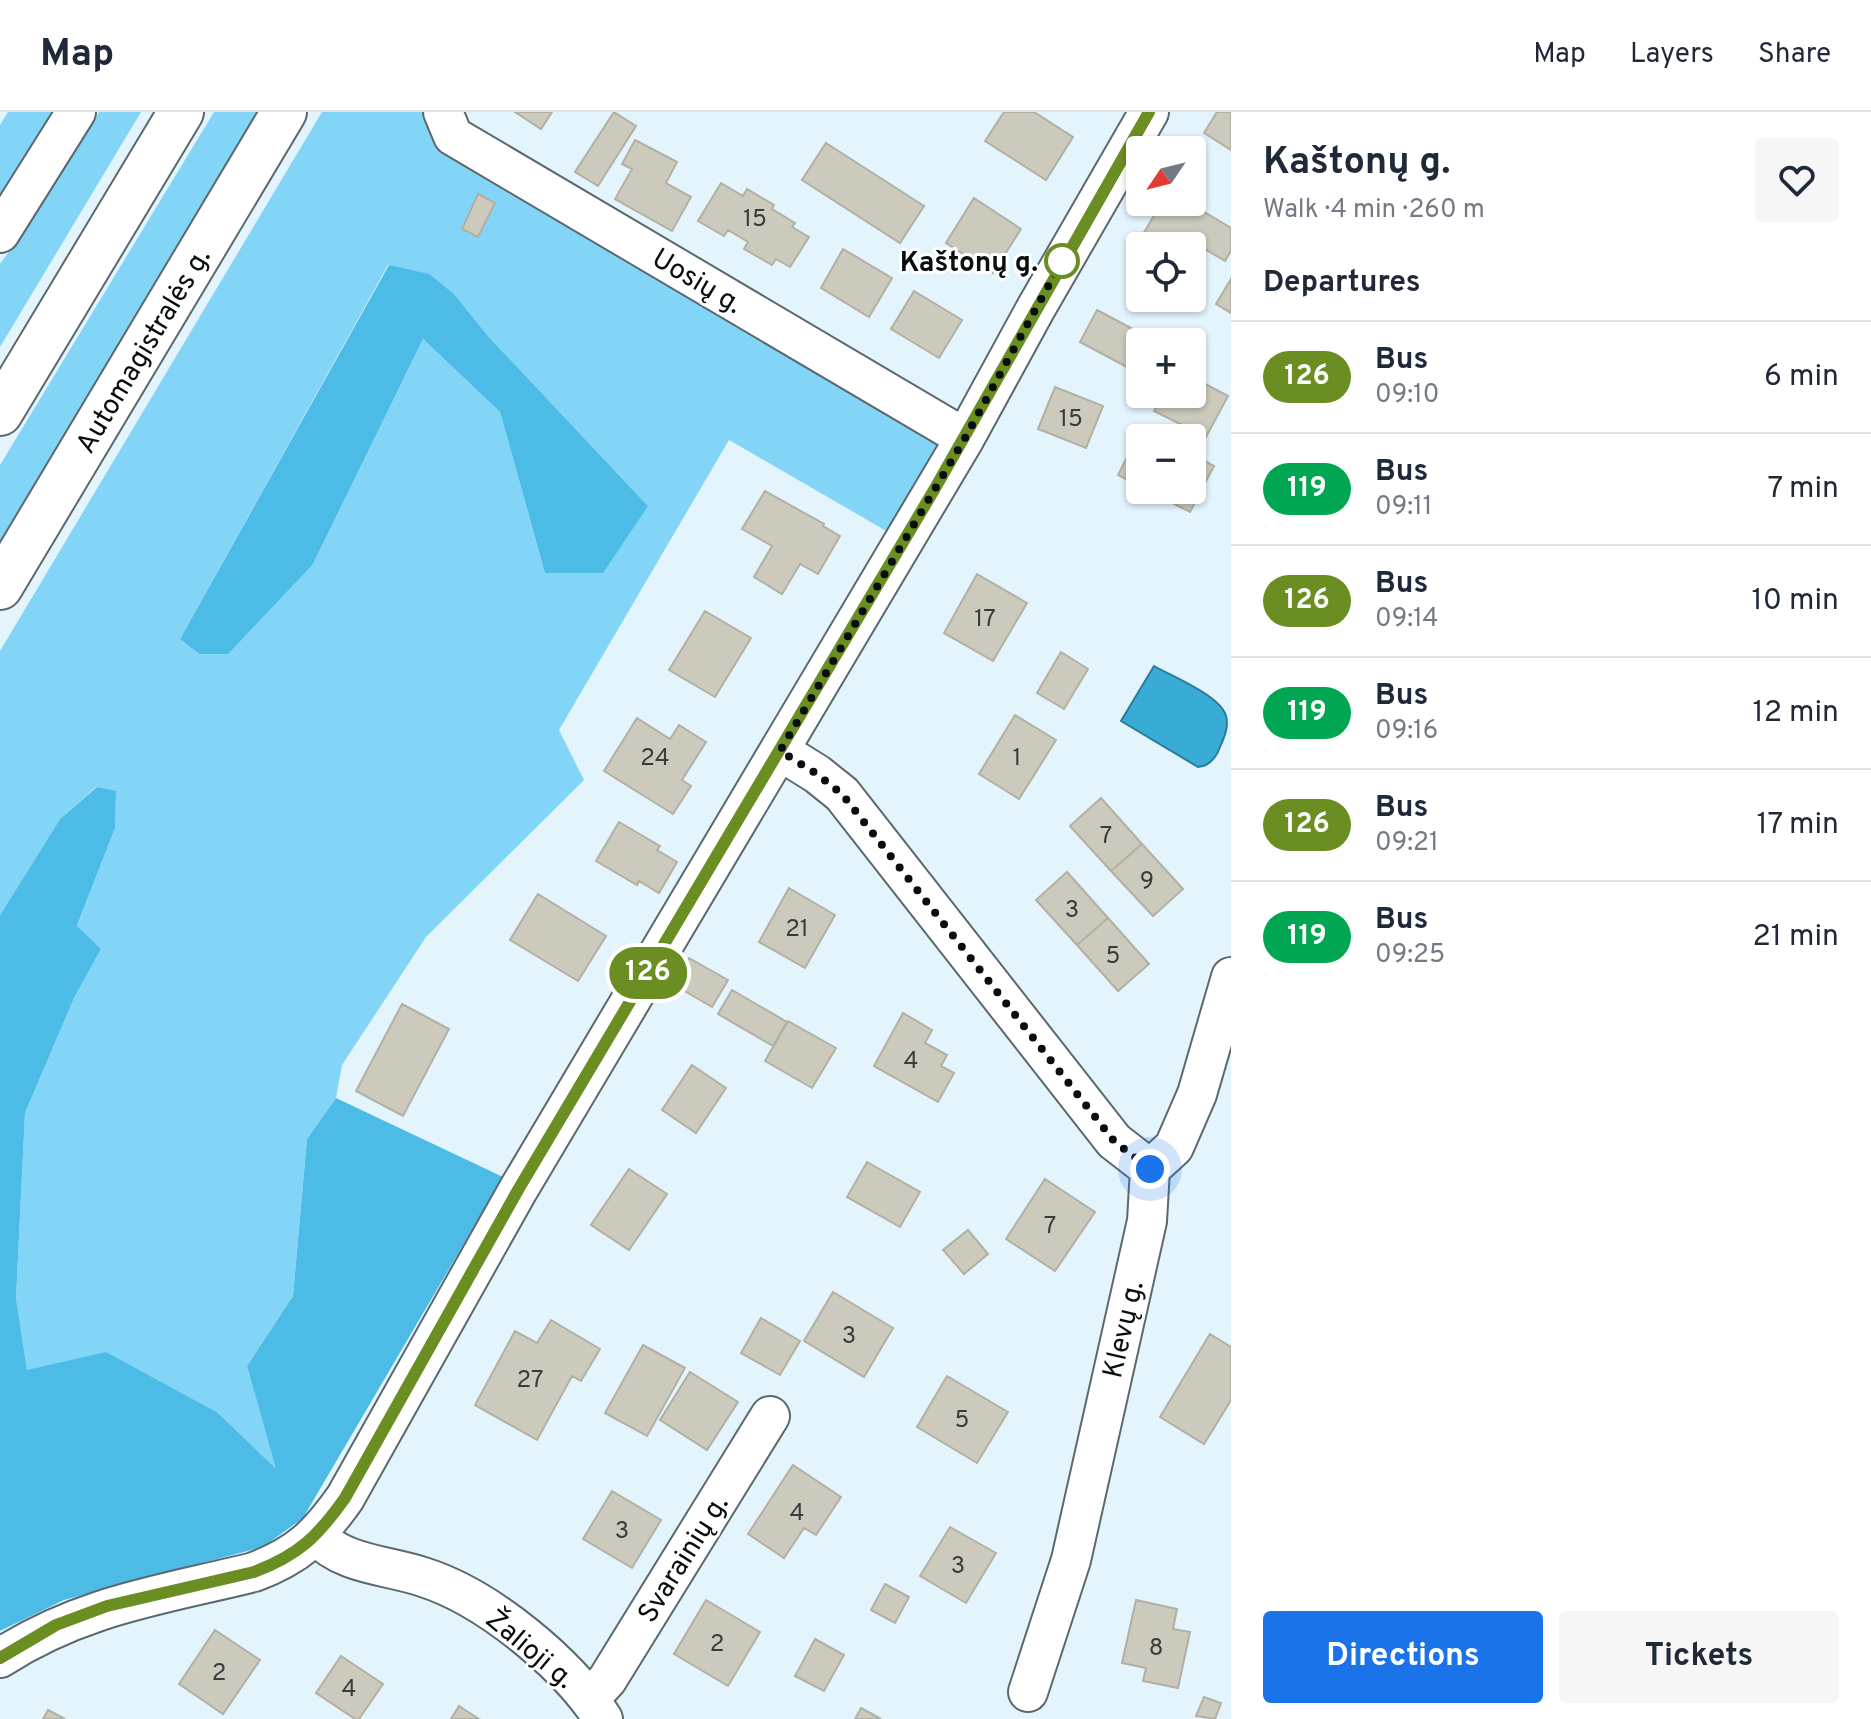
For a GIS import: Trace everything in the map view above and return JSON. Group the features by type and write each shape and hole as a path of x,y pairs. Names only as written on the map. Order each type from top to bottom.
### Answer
{"highway":[{"path":"0,373 159,112"},
{"path":"0,413 181,112"},
{"name":"Automagistralės g.","path":"0,587 284,112"}],"street":[{"path":"0,233 76,112"},
{"name":"Uosių g.","path":"443,112 453,136 965,438"},
{"path":"0,1658 56,1625 107,1606 254,1572 275,1564 317,1536 345,1498 518,1190 965,438 1149,112"},
{"path":"780,751 842,794 1114,1141 1150,1169 1174,1147 1197,1094 1231,977"},
{"name":"Klevų g.","path":"1028,1692 1071,1560 1147,1221 1150,1169"},
{"name":"Svarainių g.","path":"596,1709 607,1680 770,1416"},
{"name":"Žalioji g.","path":"317,1536 341,1554 423,1576 475,1602 520,1631 596,1709"}],"shaded area":[{"path":"8,112 58,112 0,203 0,125"},
{"path":"99,112 141,112 0,347 0,264 36,214"},
{"path":"214,112 259,112 0,547 0,465"},
{"path":"322,112 436,112 941,440 888,532 729,440 559,730 584,780 426,937 342,1065 336,1098 307,1139 293,1296 247,1366 277,1471 218,1413 27,1370 16,1298 25,1113 74,998 101,949 77,927 115,828 116,792 96,787 60,819 0,915 0,651","holes":["388,265 454,294 488,336 648,506 545,573 500,412 423,339 313,564 199,654 180,639"]},
{"path":"389,265 429,274 454,294 488,336 648,506 603,573 545,573 500,412 423,339 313,564 228,654 199,654 180,639"},
{"path":"1154,666 1206,694 1226,716 1226,732 1216,755 1206,765 1198,767 1121,721"},
{"path":"97,787 116,791 115,828 77,926 101,949 74,998 25,1113 16,1298 27,1370 106,1352 218,1413 276,1469 247,1366 293,1296 307,1139 336,1098 503,1177 303,1518 263,1547 64,1600 0,1631 0,915 60,819"}],"building":[{"path":"515,112 552,112 541,129"},
{"path":"614,112 636,126 598,186 575,172"},
{"path":"1004,112 1034,112 1073,137 1046,180 985,141"},
{"path":"1217,112 1231,112 1231,150 1204,133"},
{"path":"635,140 677,162 666,183 691,197 672,231 615,199 632,169 622,164"},
{"path":"826,143 924,206 900,243 802,180"},
{"path":"721,183 743,196 747,189 774,205 772,209 795,223 792,227 809,237 790,267 776,259 772,265 744,249 748,242 728,230 724,236 698,221"},
{"path":"478,194 495,203 478,237 462,229"},
{"path":"974,198 1021,229 993,273 946,243"},
{"path":"1206,213 1231,228 1231,251 1225,261 1206,250 1206,232 1144,232 1154,216 1206,216"},
{"path":"843,249 892,278 869,317 821,288"},
{"path":"1231,279 1231,313 1216,304"},
{"path":"914,291 962,320 939,358 891,329"},
{"path":"1097,310 1131,328 1126,328 1126,367 1080,342"},
{"path":"1206,384 1228,396 1206,437 1206,424 1180,424 1154,411 1156,408 1206,408"},
{"path":"1055,387 1103,406 1086,448 1038,429"},
{"path":"1126,459 1126,479 1118,475"},
{"path":"1206,462 1214,466 1206,481"},
{"path":"765,491 840,536 818,574 800,564 782,594 754,577 772,546 742,529"},
{"path":"1174,504 1194,504 1190,512"},
{"path":"977,574 1027,603 993,661 944,633"},
{"path":"705,611 751,638 715,697 669,670"},
{"path":"1061,652 1088,669 1064,709 1037,693"},
{"path":"1015,715 1056,740 1019,799 979,774"},
{"path":"637,718 670,739 679,725 706,742 682,780 691,786 673,814 604,771"},
{"path":"1101,798 1142,844 1111,871 1070,826"},
{"path":"619,822 660,846 657,850 677,862 659,893 639,881 637,885 596,861"},
{"path":"1142,844 1183,889 1153,916 1111,871"},
{"path":"1067,872 1108,918 1077,945 1036,900"},
{"path":"789,888 835,915 805,968 759,942"},
{"path":"538,894 606,936 578,981 510,940"},
{"path":"1108,918 1149,964 1118,991 1077,945"},
{"path":"689,958 728,980 712,1007 674,985"},
{"path":"732,990 787,1022 773,1046 718,1014"},
{"path":"402,1004 449,1029 403,1116 356,1091"},
{"path":"903,1013 932,1030 925,1043 947,1055 941,1066 954,1073 938,1102 874,1066"},
{"path":"788,1021 836,1048 812,1088 765,1061"},
{"path":"692,1065 726,1088 696,1133 662,1110"},
{"path":"867,1162 920,1192 900,1227 847,1197"},
{"path":"629,1169 667,1194 629,1250 591,1225"},
{"path":"1045,1179 1095,1212 1055,1271 1006,1239"},
{"path":"968,1230 988,1254 964,1274 943,1250"},
{"path":"833,1292 893,1328 864,1377 804,1341"},
{"path":"761,1318 800,1341 780,1375 741,1353"},
{"path":"551,1320 600,1349 581,1381 572,1376 537,1440 475,1405 515,1331 537,1343"},
{"path":"1210,1334 1231,1347 1231,1400 1204,1444 1160,1417"},
{"path":"643,1345 685,1368 647,1436 605,1413"},
{"path":"690,1372 738,1402 707,1450 660,1420"},
{"path":"947,1376 1008,1412 977,1463 917,1427"},
{"path":"793,1465 841,1497 816,1535 804,1528 784,1558 748,1534"},
{"path":"612,1491 661,1520 632,1568 583,1539"},
{"path":"950,1527 996,1553 966,1603 920,1576"},
{"path":"885,1584 909,1597 895,1623 871,1610"},
{"path":"706,1600 760,1632 728,1686 674,1654"},
{"path":"1136,1600 1177,1609 1173,1629 1190,1632 1178,1688 1143,1681 1146,1668 1122,1663"},
{"path":"215,1630 260,1660 223,1714 179,1684"},
{"path":"815,1639 844,1655 824,1691 795,1676"},
{"path":"341,1656 383,1684 359,1719 316,1693"},
{"path":"1204,1697 1221,1703 1215,1719 1196,1716"},
{"path":"459,1706 479,1719 451,1719"},
{"path":"861,1708 881,1719 855,1719"},
{"path":"48,1710 65,1719 43,1719"}],"bus line":[{"name":"126","path":"0,1658 56,1625 107,1606 254,1572 275,1564 317,1536 328,1522 345,1498 518,1190 965,438 1062,261 1149,112"}],"place":[{"name":"Kaštonų g.","path":"1062,261"}],"route":[{"path":"1062,261 965,438 780,751 842,794 1114,1141 1150,1169"}]}
